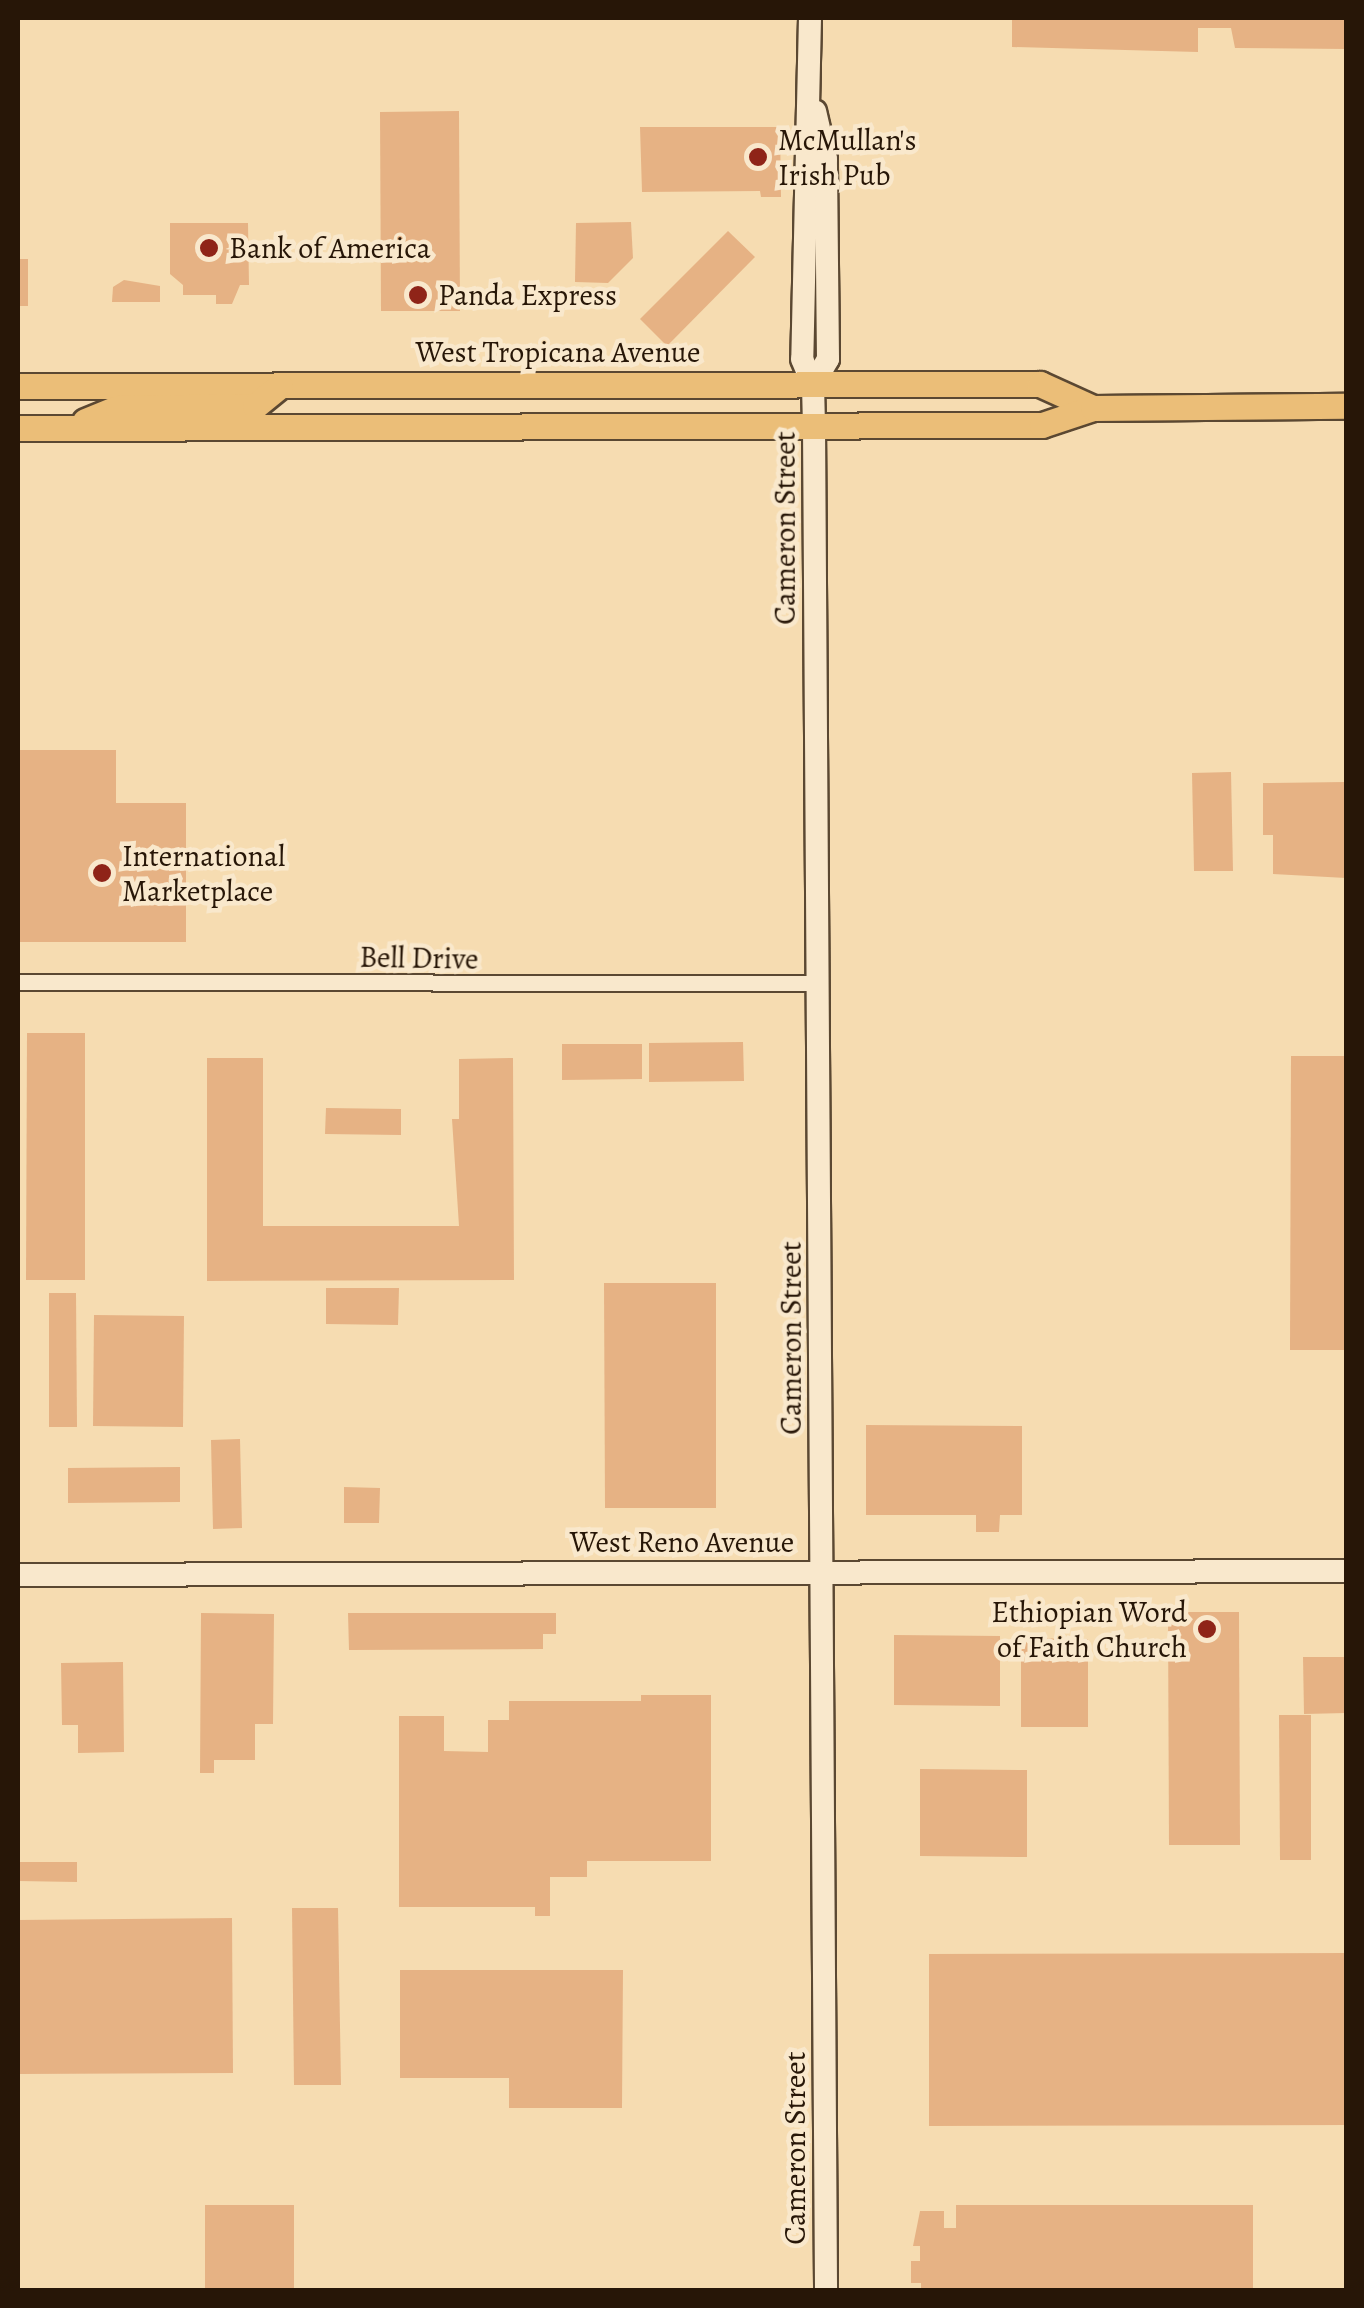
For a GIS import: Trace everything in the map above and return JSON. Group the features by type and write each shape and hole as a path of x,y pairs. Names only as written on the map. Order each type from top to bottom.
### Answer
{"main road":[{"name":"West Tropicana Avenue","path":"18,386 1040,384 1093,408"},
{"path":"66,428 118,408 255,406 280,386"},
{"name":"West Tropicana Avenue","path":"18,428 1042,426 1093,408 1346,406"}],"street":[{"name":"Cameron Street","path":"810,18 811,93 802,158 802,359 813,385 814,426 826,2290"},
{"name":"Bell Drive","path":"18,982 819,983"},
{"name":"West Reno Avenue","path":"18,1576 1346,1571"}],"building":[{"path":"1012,18 1346,18 1346,49 1235,48 1231,28 1198,28 1198,52 1012,47"},
{"path":"459,111 460,311 381,311 380,112"},
{"path":"640,127 780,127 781,197 761,197 760,191 642,192"},
{"path":"631,222 633,258 608,283 575,282 576,223"},
{"name":"Bank of America","path":"170,223 248,223 249,285 240,285 232,304 216,304 216,295 183,295 183,285 170,274"},
{"path":"728,231 755,257 667,346 640,319"},
{"path":"18,259 28,259 28,306 18,306"},
{"path":"124,280 160,286 160,302 112,302 113,287"},
{"name":"International Marketplace","path":"18,750 116,750 116,803 186,803 186,942 18,942"},
{"path":"1231,772 1233,871 1194,871 1192,773"},
{"path":"1345,782 1346,878 1273,874 1273,835 1263,835 1263,783"},
{"path":"27,1033 85,1033 85,1280 26,1280"},
{"path":"743,1042 744,1081 649,1082 649,1043"},
{"path":"562,1044 642,1044 642,1079 562,1080"},
{"path":"1291,1056 1346,1056 1346,1350 1290,1350"},
{"path":"207,1058 263,1058 263,1226 459,1226 452,1119 459,1119 459,1059 513,1058 514,1280 207,1281"},
{"path":"326,1108 401,1109 401,1135 325,1134"},
{"path":"604,1283 716,1283 716,1508 605,1508"},
{"path":"326,1288 399,1288 398,1325 326,1324"},
{"path":"49,1293 76,1293 77,1427 49,1427"},
{"path":"94,1315 184,1316 183,1427 93,1426"},
{"path":"866,1425 1022,1426 1022,1515 1000,1515 999,1532 976,1532 976,1515 866,1515"},
{"path":"240,1439 242,1528 213,1529 211,1440"},
{"path":"180,1467 180,1502 68,1503 68,1468"},
{"path":"344,1487 380,1488 379,1523 344,1523"},
{"path":"1168,1612 1239,1612 1240,1845 1169,1845"},
{"path":"201,1613 274,1614 273,1724 255,1724 255,1760 214,1760 214,1773 200,1773"},
{"path":"348,1613 556,1613 556,1634 543,1634 543,1649 349,1650"},
{"path":"894,1635 1000,1636 1000,1706 894,1705"},
{"path":"1021,1638 1088,1639 1088,1727 1021,1727"},
{"path":"1303,1657 1346,1657 1346,1713 1304,1714"},
{"path":"123,1662 124,1752 78,1753 78,1725 62,1725 61,1663"},
{"path":"641,1695 711,1695 711,1861 587,1861 587,1877 550,1877 550,1916 535,1916 535,1907 399,1907 399,1716 444,1716 444,1751 488,1752 488,1720 509,1720 509,1701 641,1701"},
{"path":"1279,1715 1311,1715 1311,1860 1280,1860"},
{"path":"920,1769 1027,1770 1027,1857 920,1856"},
{"path":"18,1862 77,1862 77,1882 18,1881"},
{"path":"292,1908 338,1908 341,2085 294,2085"},
{"path":"232,1918 233,2073 18,2074 18,1920"},
{"path":"1346,1953 1346,2125 929,2126 929,1954"},
{"path":"400,1970 623,1970 622,2108 509,2108 509,2078 400,2078"},
{"path":"205,2205 294,2205 294,2290 205,2290"},
{"path":"956,2205 1253,2205 1253,2290 921,2290 921,2283 911,2283 911,2261 920,2261 920,2246 913,2246 920,2211 944,2211 944,2228 956,2228"}],"place":[{"name":"McMullan's Irish Pub","path":"758,157"},
{"name":"Bank of America","path":"209,248"},
{"name":"Panda Express","path":"418,295"},
{"name":"International Marketplace","path":"102,873"},
{"name":"Ethiopian Word of Faith Church","path":"1207,1629"}]}
